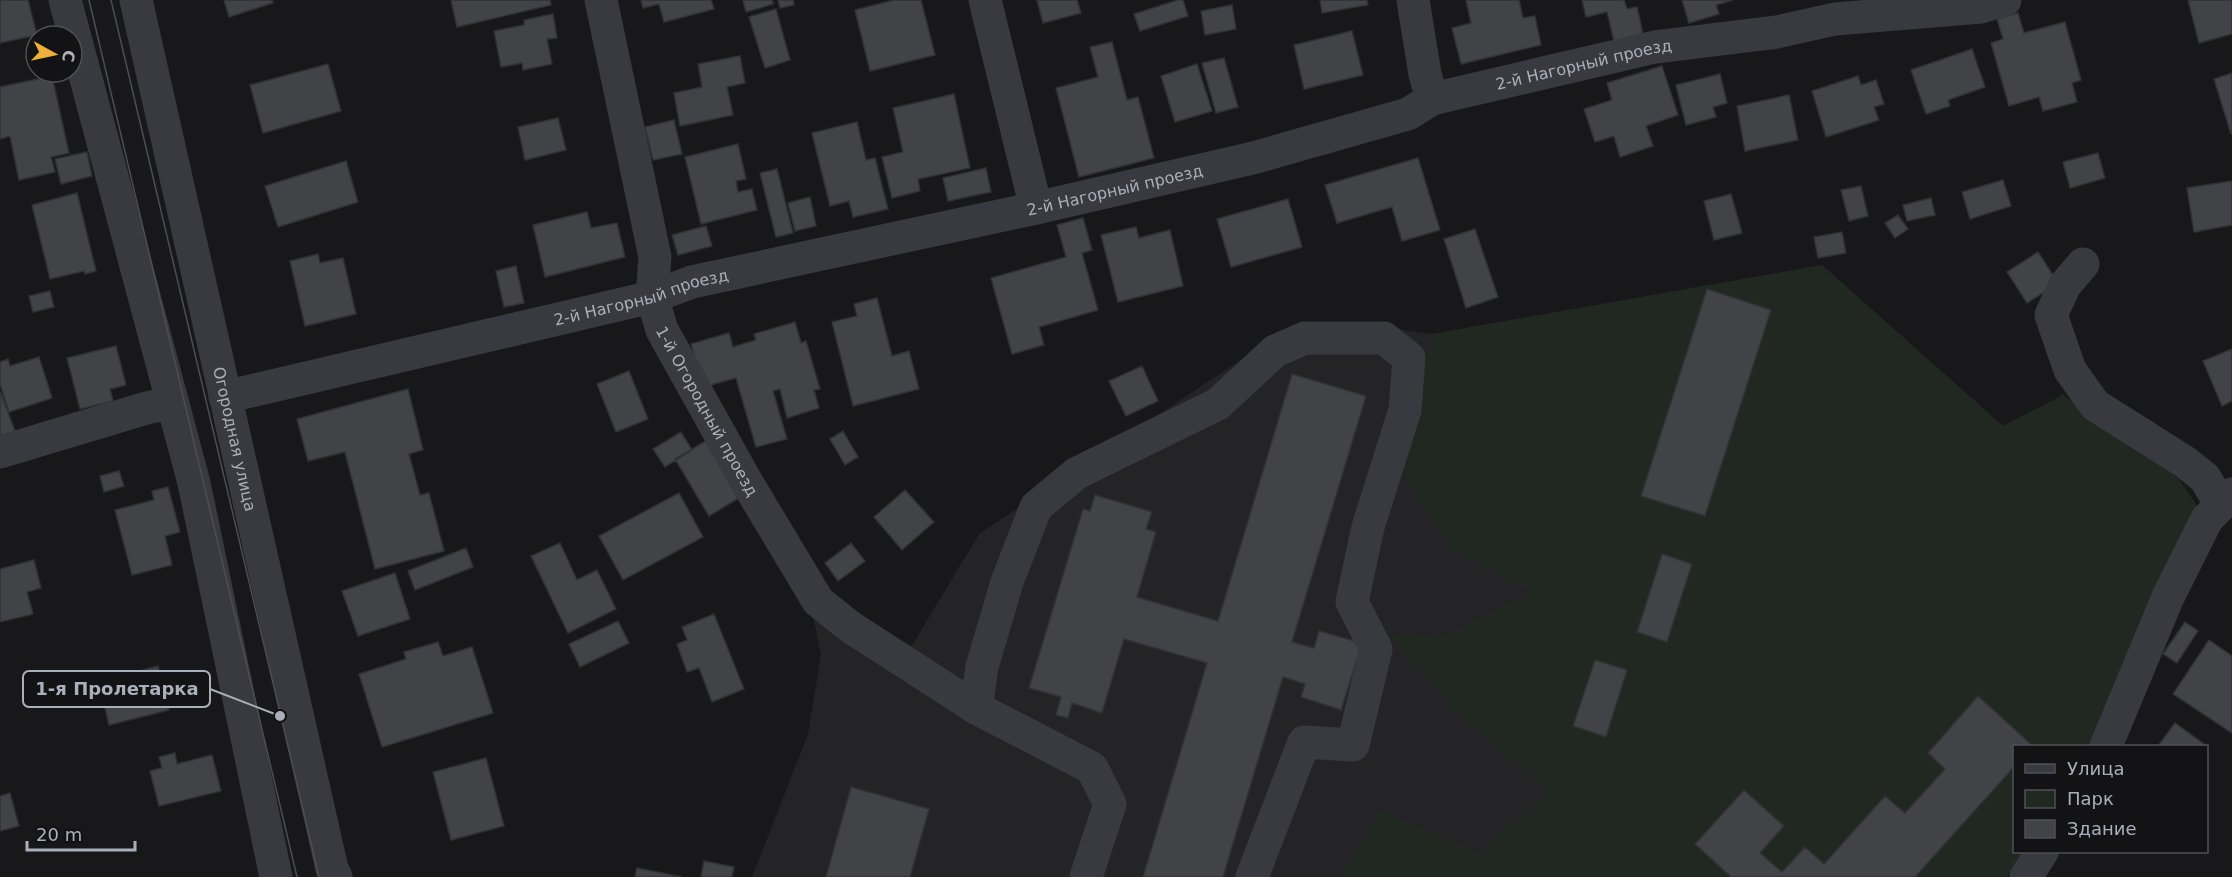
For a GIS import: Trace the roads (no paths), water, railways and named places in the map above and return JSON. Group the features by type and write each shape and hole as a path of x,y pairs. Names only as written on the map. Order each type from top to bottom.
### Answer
{"street":[{"path":"65,0 171,404 194,483 276,877"},
{"name":"Огородная улица","path":"136,0 336,877"},
{"name":"1-й Огородный проезд","path":"601,0 656,257 652,297 667,340 746,481 818,601 849,626 976,708 1092,768 1110,804 1086,877"},
{"path":"985,0 1036,208"},
{"path":"1413,0 1425,74 1432,99"},
{"name":"2-й Нагорный проезд","path":"225,397 652,297 692,282 1036,208 1253,158 1408,114 1432,99 1655,47 1776,32 1832,9 1981,7 2005,0"},
{"path":"2083,264 2065,285 2051,315 2070,370 2095,405 2185,462 2205,478 2226,500 2207,519 2168,597 2107,745"},
{"path":"976,708 982,668 1007,582 1036,507 1077,473 1218,404 1275,351 1305,338 1384,338 1409,358 1405,410 1368,527 1352,602 1376,649 1353,745 1304,742 1252,877"},
{"path":"0,452 150,407 171,404"},
{"path":"2026,877 2041,853"}],"tram line":[{"path":"89,0 297,877"},
{"path":"111,0 319,877"}],"place":[{"name":"1-я Пролетарка","path":"280,716"}]}
